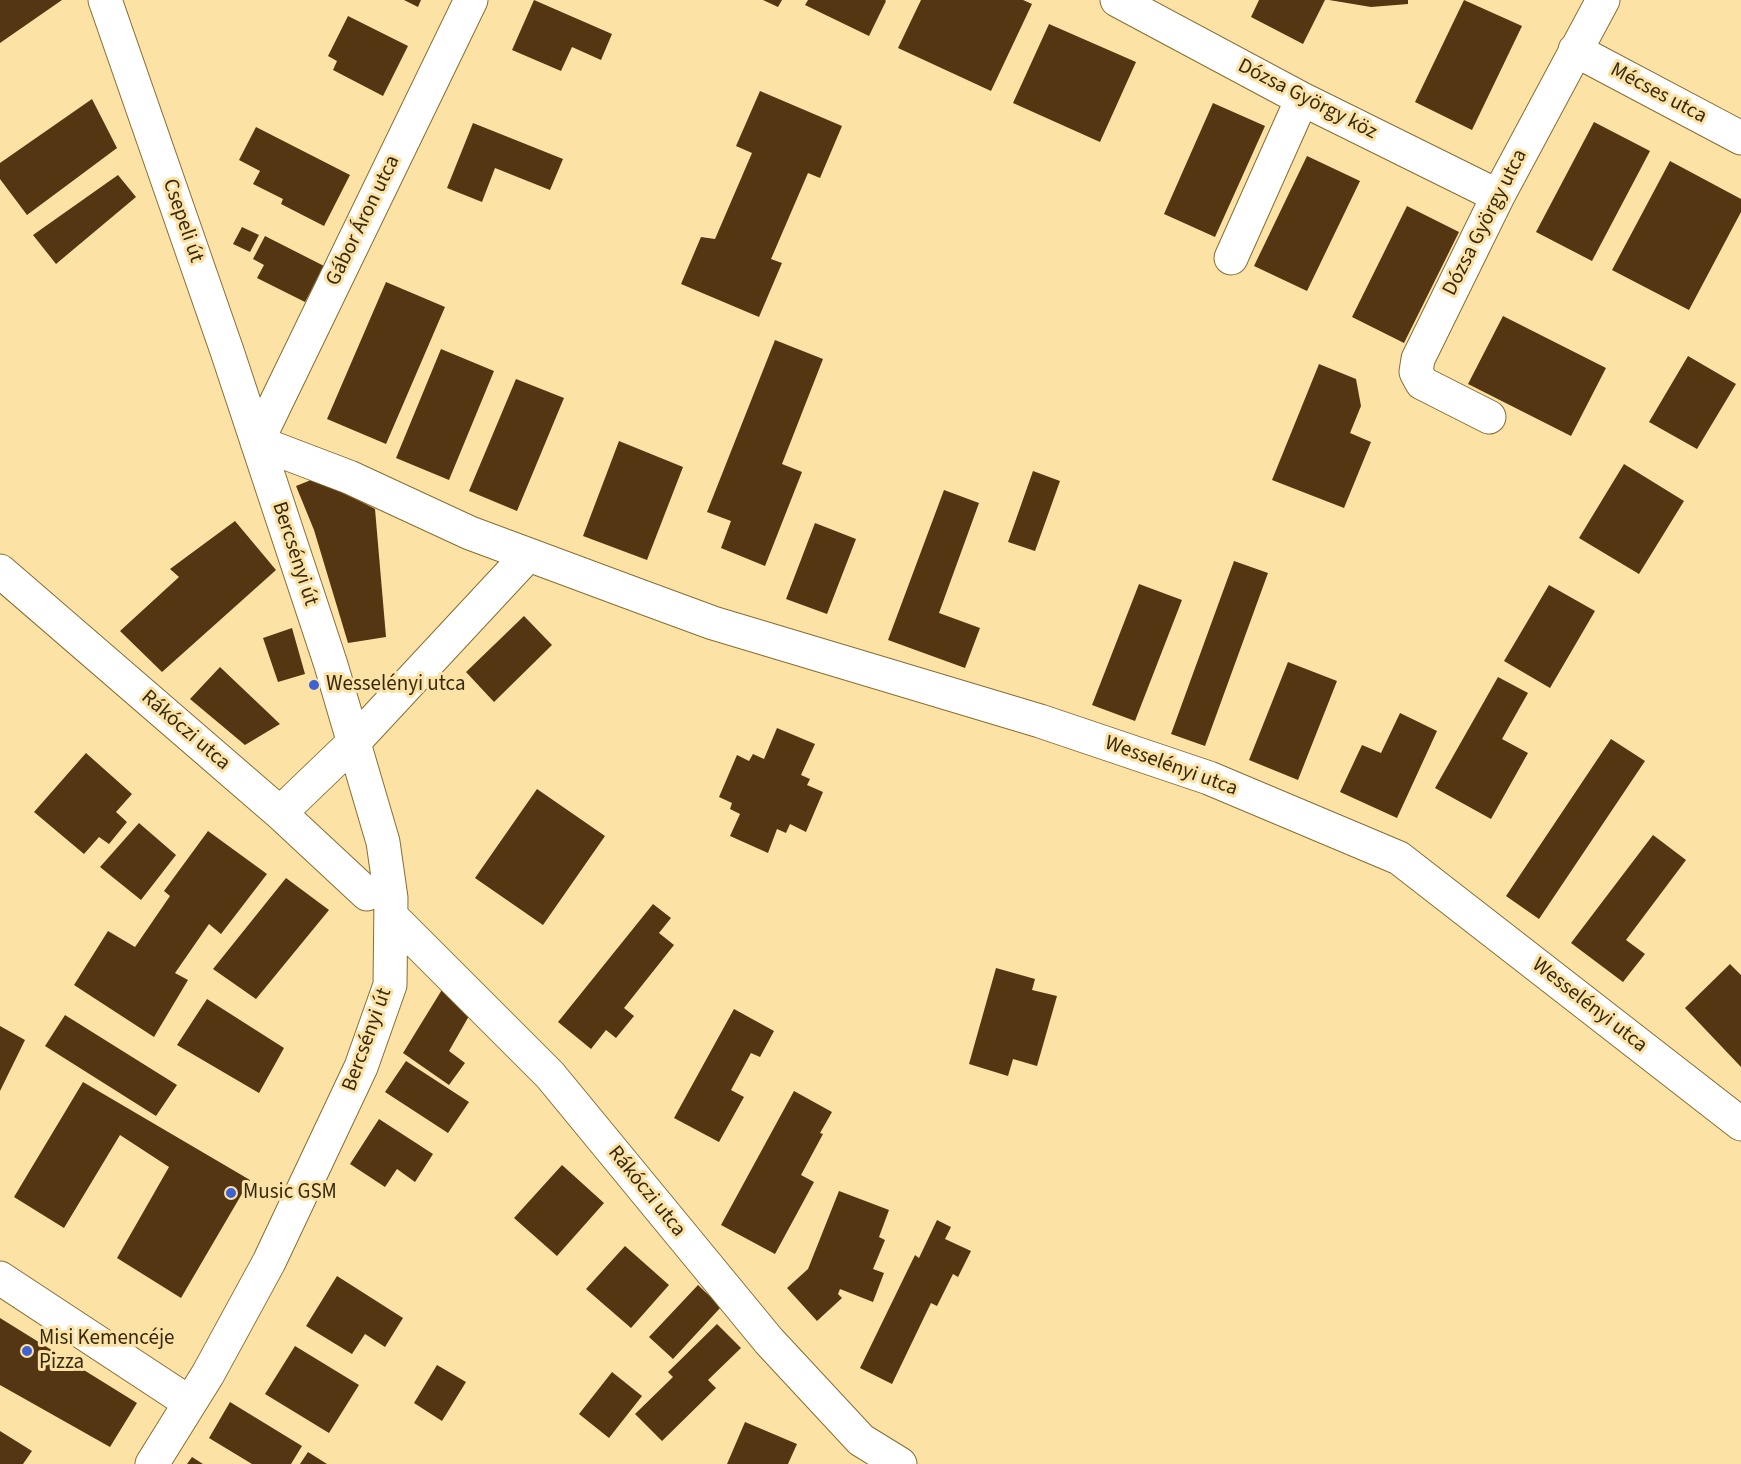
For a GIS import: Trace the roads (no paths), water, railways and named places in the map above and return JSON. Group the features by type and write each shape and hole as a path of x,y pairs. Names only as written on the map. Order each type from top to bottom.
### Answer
{"street":[{"name":"Csepeli út","path":"105,0 257,442"},
{"name":"Gábor Áron utca","path":"257,442 471,0"},
{"name":"Dózsa György köz","path":"1117,0 1302,99 1498,196"},
{"name":"Dózsa György utca","path":"1489,417 1422,383 1416,372 1418,359 1498,196 1603,0"},
{"name":"Mécses utca","path":"1575,50 1741,138"},
{"path":"1231,258 1302,99"},
{"name":"Wesselényi utca","path":"257,442 349,477 470,533 712,623 1040,721 1209,778 1398,858 1741,1124"},
{"name":"Bercsényi út","path":"152,1464 190,1403 269,1262 361,1067 390,985 392,917 390,882 383,843 355,741 257,442"},
{"path":"280,813 355,741 528,555"},
{"name":"Rákóczi utca","path":"0,571 280,813 367,894"},
{"name":"Rákóczi utca","path":"392,917 550,1075 769,1341 856,1452 900,1464"},
{"path":"0,1278 190,1403"}],"place":[{"name":"Wesselényi utca","path":"314,685"},
{"name":"Music GSM","path":"231,1193"},
{"name":"Misi Kemencéje Pizza","path":"27,1351"}]}
